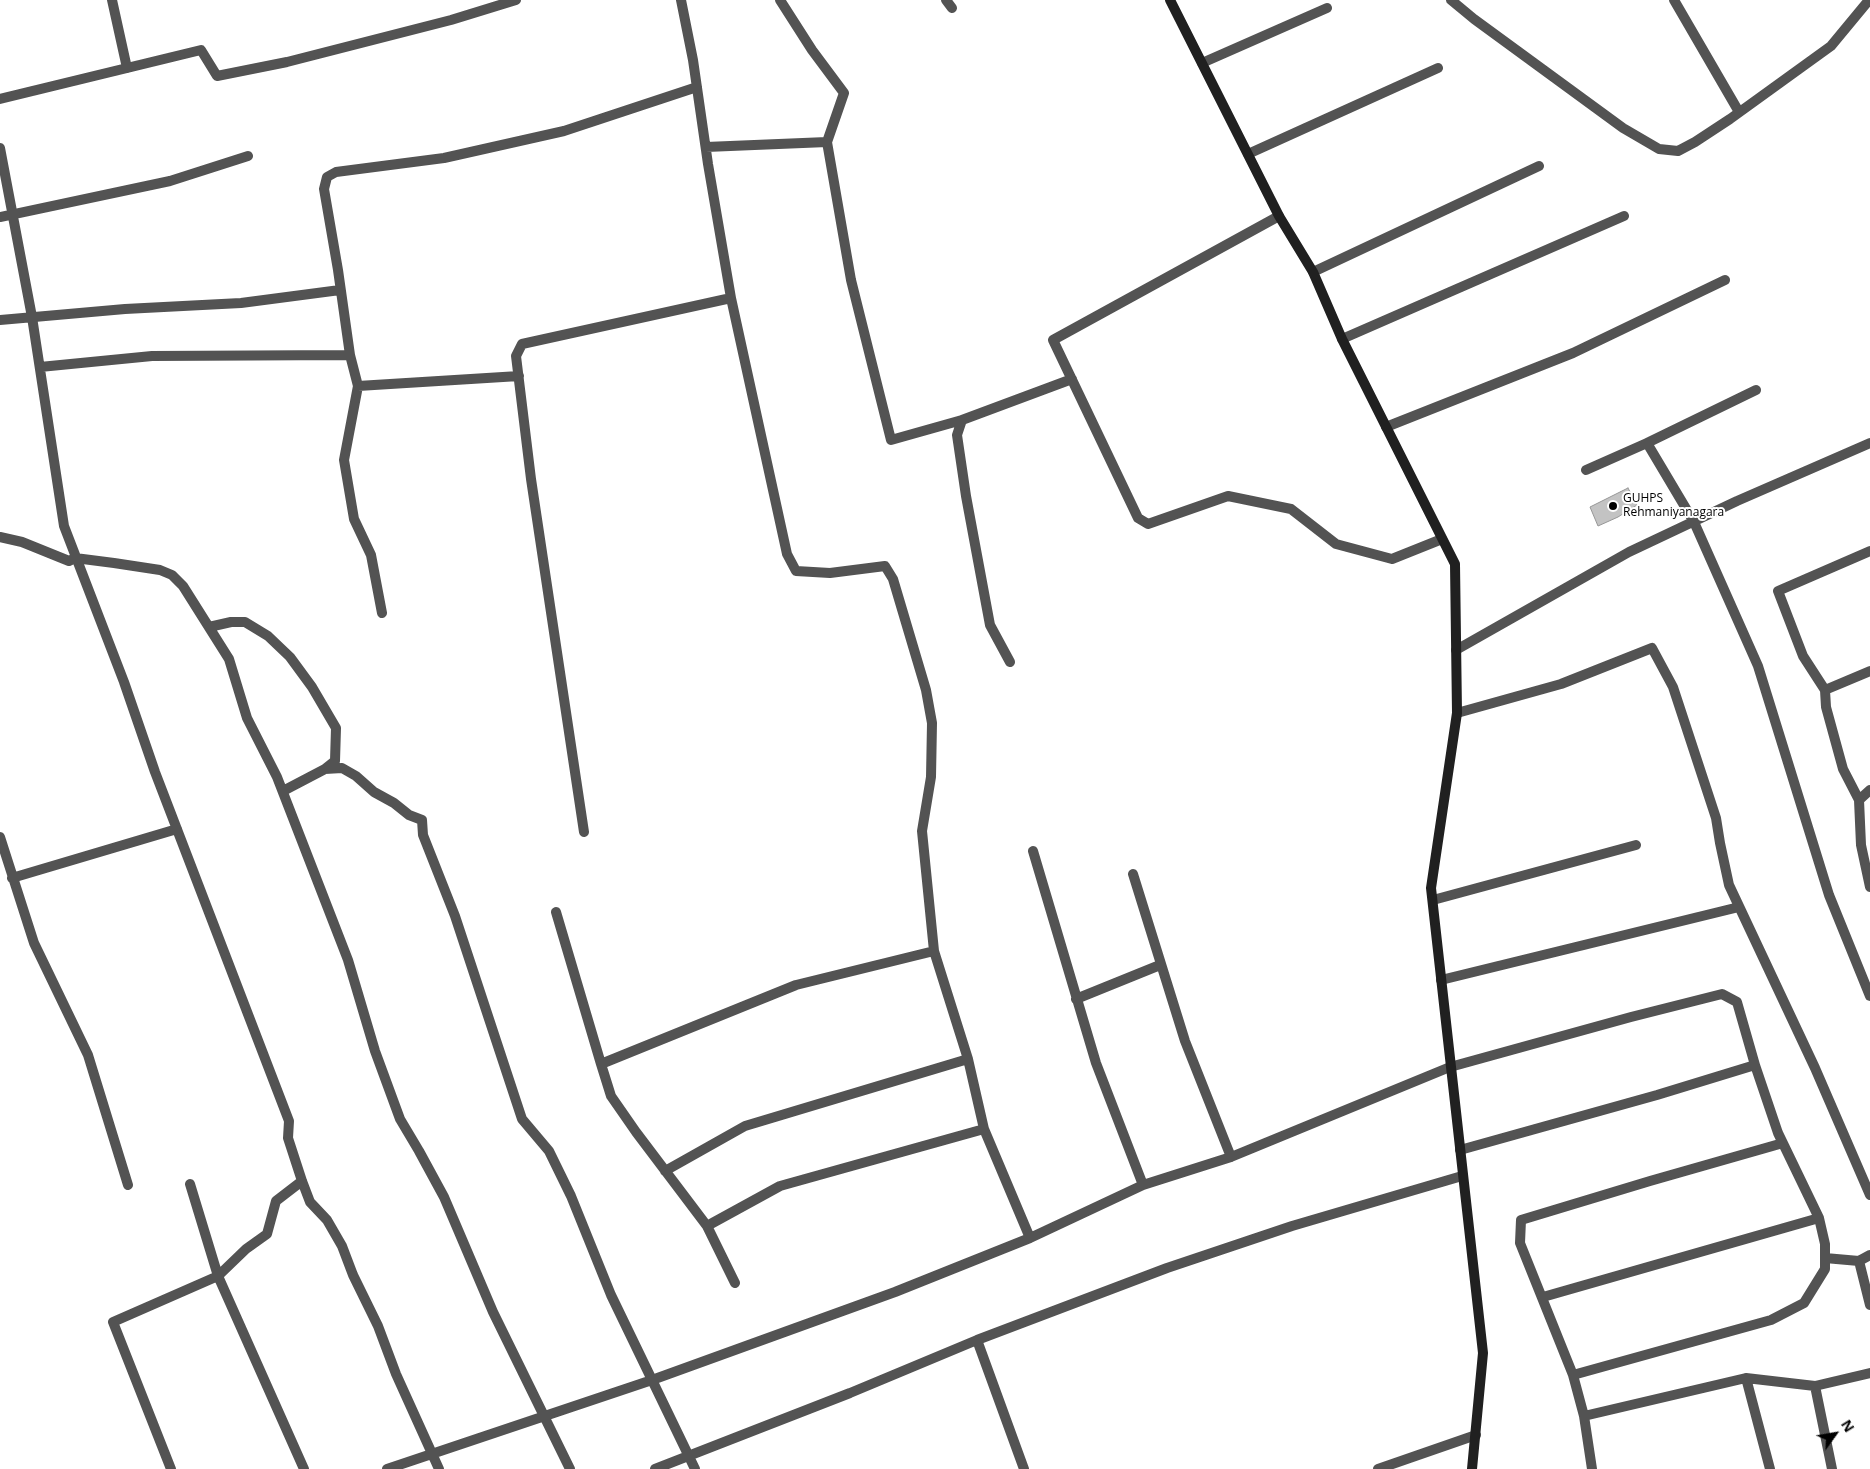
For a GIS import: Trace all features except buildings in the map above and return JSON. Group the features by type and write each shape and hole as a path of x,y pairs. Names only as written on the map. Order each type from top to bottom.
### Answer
{"street":[{"path":"112,0 127,68"},
{"path":"0,99 201,50 217,76 287,62 441,23 516,0"},
{"path":"680,0 697,88 731,298 787,554 796,570 830,573 885,566 893,579 926,690 932,723 931,777 922,831 934,951 968,1059 984,1129 1030,1238"},
{"path":"780,0 812,50 844,93 827,142 851,280 891,440 962,420 1072,379"},
{"path":"946,0 952,8"},
{"path":"1170,0 1279,216 1313,272 1342,339 1455,564 1457,713 1431,888 1483,1353 1472,1469"},
{"path":"1451,0 1474,19 1623,128 1659,149 1678,151 1695,142 1739,112 1831,46 1869,0"},
{"path":"1674,0 1739,112"},
{"path":"1202,64 1327,8"},
{"path":"1248,154 1438,68"},
{"path":"382,613 371,555 354,520 344,460 358,386 350,355 324,189 327,178 336,172 444,158 564,131 697,88"},
{"path":"706,147 827,142"},
{"path":"0,148 32,318 64,526 289,1121 288,1138 310,1202 327,1220 342,1246 353,1275 378,1326 396,1374 439,1469"},
{"path":"0,217 170,181 248,156"},
{"path":"1313,272 1539,166"},
{"path":"1279,216 1053,340 1138,518 1148,524 1228,496 1291,509 1336,544 1392,559 1442,539"},
{"path":"1342,339 1624,216"},
{"path":"1386,427 1573,353 1725,280"},
{"path":"0,320 241,303 340,290"},
{"path":"584,832 531,479 516,356 522,344 731,298"},
{"path":"40,367 152,356 350,355"},
{"path":"358,386 519,376"},
{"path":"1586,470 1647,443 1756,390"},
{"path":"962,420 958,435 966,496 990,625 1010,662"},
{"path":"1647,443 1694,522 1758,666 1829,895 1870,996"},
{"path":"1456,650 1629,552 1737,501 1870,443"},
{"path":"0,537 22,542 69,561 75,558 160,570 172,575 183,586 229,659 247,718 283,791 348,960 375,1050 400,1119 444,1197 493,1312 570,1469"},
{"path":"1870,551 1778,592 1803,656 1826,690 1826,707 1844,769 1859,800 1862,845 1870,887"},
{"path":"209,628 231,622 245,622 268,636 290,657 312,687 336,728 335,761 325,769 283,791"},
{"path":"1457,713 1561,684 1652,648 1673,687 1716,818 1730,885 1815,1068 1870,1195"},
{"path":"1826,690 1870,671"},
{"path":"325,769 342,768 409,815 422,820 423,835 455,916 522,1119 549,1152 570,1196 611,1295 695,1469"},
{"path":"1859,800 1870,790"},
{"path":"12,878 177,829"},
{"path":"0,837 34,943 88,1055 128,1185"},
{"path":"1433,900 1636,845"},
{"path":"1033,851 1102,1082 1143,1185"},
{"path":"1133,874 1185,1041 1230,1157"},
{"path":"1441,980 1739,907"},
{"path":"556,912 611,1096 707,1226 735,1283"},
{"path":"601,1064 796,985 934,951"},
{"path":"1076,998 1160,965"},
{"path":"387,1469 652,1380 895,1292 1030,1238 1143,1185 1230,1157 1450,1067 1631,1016 1722,994 1736,1002 1755,1065 1783,1143 1819,1218 1825,1244 1825,1269 1804,1303 1771,1320 1573,1374"},
{"path":"665,1171 745,1126 968,1059"},
{"path":"1460,1150 1657,1095 1755,1065"},
{"path":"707,1226 780,1186 984,1129"},
{"path":"1592,1469 1584,1416 1573,1374 1520,1244 1521,1220 1783,1143"},
{"path":"655,1469 690,1457 850,1393 976,1340 1167,1268 1292,1226 1462,1176"},
{"path":"171,1469 113,1322 218,1276 246,1249 268,1234 276,1201 302,1181"},
{"path":"190,1184 218,1276 304,1469"},
{"path":"1543,1297 1819,1218"},
{"path":"1825,1258 1859,1261 1870,1255"},
{"path":"1859,1261 1870,1305"},
{"path":"976,1340 1024,1469"},
{"path":"1584,1416 1746,1378 1815,1386 1870,1373"},
{"path":"1746,1378 1770,1469"},
{"path":"1815,1386 1832,1469"},
{"path":"1378,1469 1476,1435"}],"place":[{"name":"GUHPS Rehmaniyanagara","path":"1613,506"}]}
